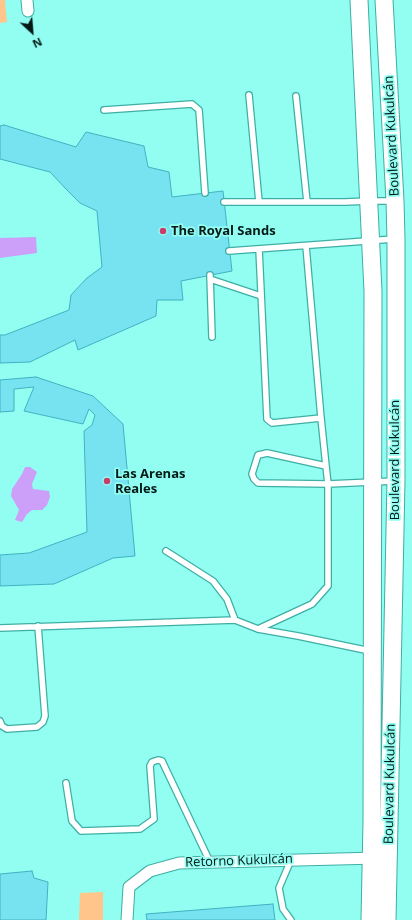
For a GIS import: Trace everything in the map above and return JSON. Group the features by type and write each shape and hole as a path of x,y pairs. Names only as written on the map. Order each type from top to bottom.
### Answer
{"main road":[{"name":"Boulevard Kukulcán","path":"359,0 373,291 370,920"},
{"name":"Boulevard Kukulcán","path":"384,0 396,239 396,481 387,920"}],"street":[{"name":"Retorno Kukulcán","path":"127,920 129,887 150,871 179,863 371,857 388,858"}],"lane":[{"path":"249,95 259,202"},
{"path":"296,96 307,202"},
{"path":"104,110 192,104 199,110 205,193"},
{"path":"224,202 395,201"},
{"path":"229,251 396,239"},
{"path":"258,629 312,604 328,586 328,484 306,246"},
{"path":"259,249 267,419 272,423 321,418"},
{"path":"212,337 210,277 261,296"},
{"path":"326,466 263,454 258,455 252,474 258,483 328,484 396,481"},
{"path":"166,551 213,581 227,599 235,620"},
{"path":"0,628 235,620 258,629 372,652"},
{"path":"0,722 2,726 7,729 37,727 43,722 45,716 38,626"},
{"path":"66,783 72,821 81,831 140,829 154,819 150,766 152,762 158,760 162,761 210,862"},
{"path":"291,860 279,888 282,909 292,920"}],"shaded area":[{"path":"0,0 5,0 7,22 0,23"},
{"path":"36,237 37,253 0,258 0,238"},
{"path":"25,467 30,467 37,472 32,484 33,489 49,491 50,497 47,505 42,510 32,510 27,514 22,522 15,520 19,510 11,496 12,489"},
{"path":"103,892 103,920 79,920 80,893"}],"building":[{"name":"The Royal Sands","path":"4,125 76,147 86,132 144,146 148,167 169,172 172,197 223,191 232,271 181,281 183,300 157,300 156,316 78,350 75,340 30,362 0,363 0,335 5,335 69,310 71,295 87,278 102,267 97,211 80,203 50,172 0,159 0,126"},
{"name":"Las Arenas Reales","path":"36,377 93,396 123,424 135,556 113,558 54,584 0,586 0,555 29,553 87,532 84,431 92,425 95,415 89,409 83,424 24,411 34,387 14,389 14,411 0,412 0,380"},
{"path":"32,871 34,878 48,882 46,920 0,920 0,874"},
{"path":"273,904 275,920 147,920 146,914"}],"place":[{"name":"The Royal Sands","path":"163,231"},
{"name":"Las Arenas Reales","path":"107,481"}]}
